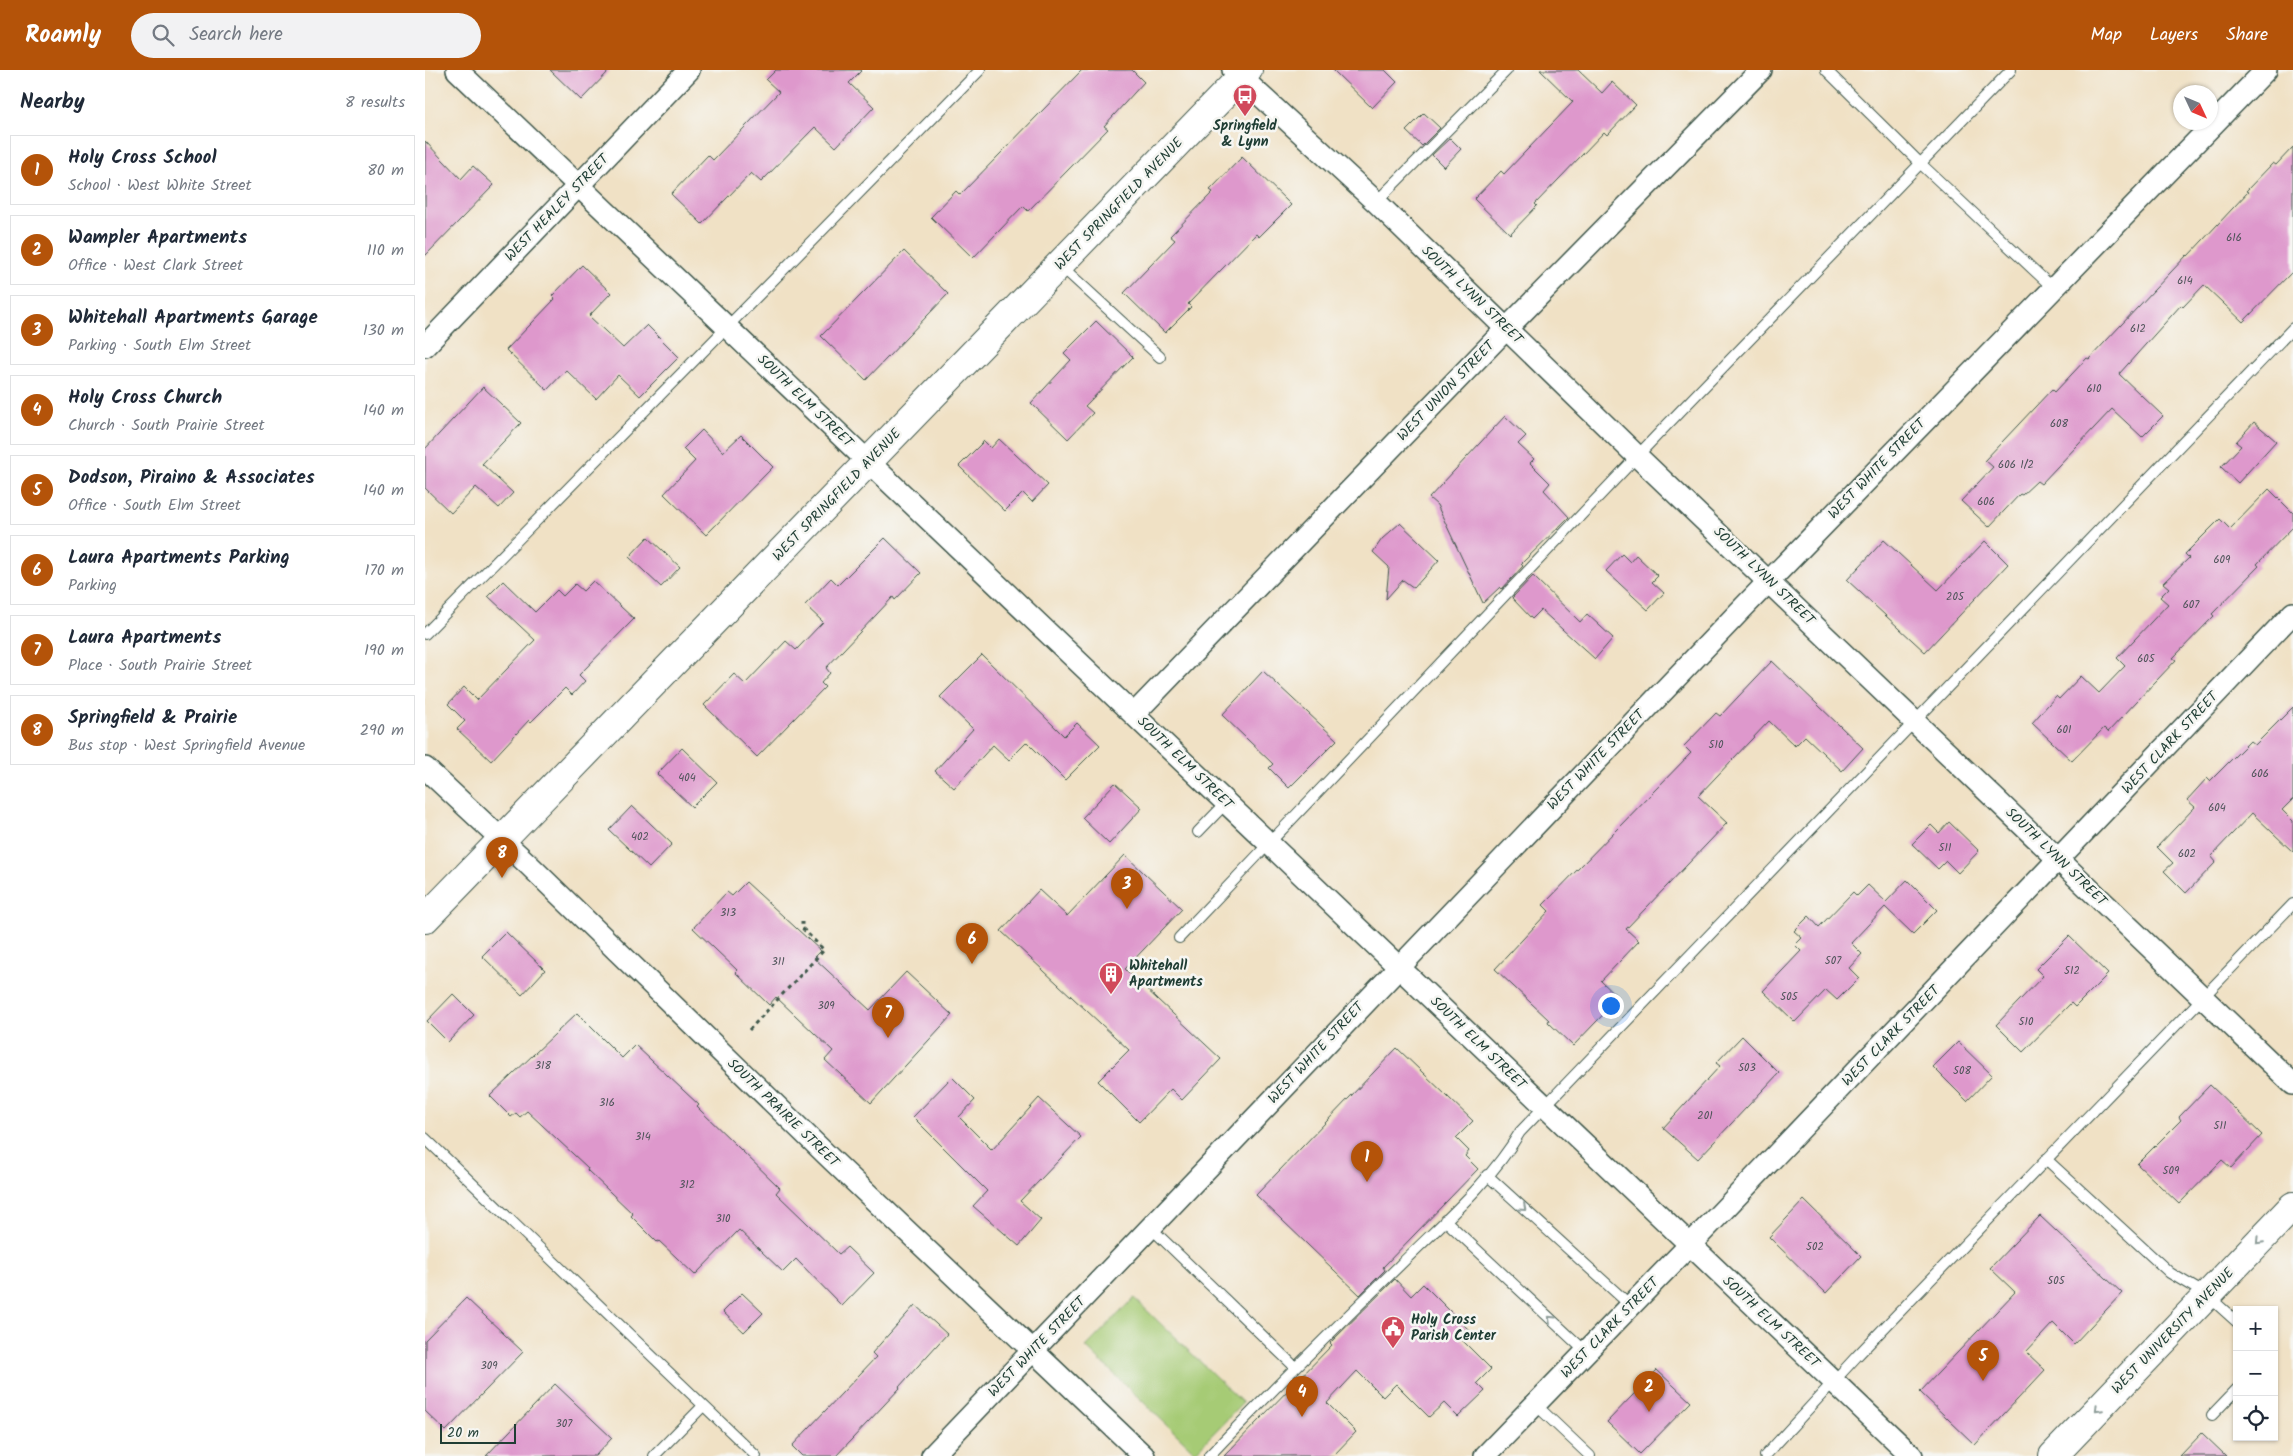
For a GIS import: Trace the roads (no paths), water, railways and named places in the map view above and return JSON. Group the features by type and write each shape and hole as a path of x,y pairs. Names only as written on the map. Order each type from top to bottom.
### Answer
{"main road":[{"name":"WEST SPRINGFIELD AVENUE","path":"425,919 1060,265 1241,73"},
{"name":"WEST UNIVERSITY AVENUE","path":"2053,1456 2293,1206"}],"street":[{"name":"SOUTH ELM STREET","path":"457,70 579,184 1268,844 1912,1456"},
{"name":"WEST HEALEY STREET","path":"425,346 689,70"},
{"name":"WEST UNION STREET","path":"1134,714 1506,329 1761,70"},
{"name":"WEST WHITE STREET","path":"932,1456 1769,581 2265,70"},
{"name":"SOUTH LYNN STREET","path":"1241,73 1637,456 2293,1084"},
{"name":"WEST CLARK STREET","path":"1485,1456 1690,1245 2293,613"},
{"name":"SOUTH PRAIRIE STREET","path":"425,768 502,840 825,1153 1144,1456"}],"lane":[{"path":"425,634 980,70"},
{"path":"1376,202 1507,70"},
{"path":"1826,70 1921,164 2053,288"},
{"path":"1179,938 1637,456 2011,70"},
{"path":"1060,265 1160,357"},
{"path":"1209,1456 1295,1367 1445,1220 1509,1151 1520,1132 1914,720 2293,328"},
{"path":"1198,832 1226,803"},
{"path":"1765,1456 1834,1380 2293,904"},
{"path":"425,1138 756,1456"},
{"path":"2046,1160 2170,1273 2207,1295 2233,1318"},
{"path":"1487,1175 1631,1306"},
{"path":"1445,1220 1586,1352"},
{"path":"1151,1228 1295,1367"},
{"path":"2212,1415 2233,1393"},
{"path":"1536,1404 1590,1456"},
{"path":"654,1456 703,1406"}],"place":[{"name":"Springfield & Lynn","path":"1245,117"},
{"name":"Springfield & Prairie","path":"502,878"},
{"name":"Whitehall Apartments Garage","path":"1127,909"},
{"name":"Laura Apartments Parking","path":"972,964"},
{"name":"Whitehall Apartments","path":"1111,995"},
{"name":"Laura Apartments","path":"888,1038"},
{"name":"Holy Cross School","path":"1367,1182"},
{"name":"Holy Cross Parish Center","path":"1393,1349"},
{"name":"Dodson, Piraino & Associates","path":"1983,1381"},
{"name":"Wampler Apartments","path":"1649,1412"},
{"name":"Holy Cross Church","path":"1302,1417"}]}
